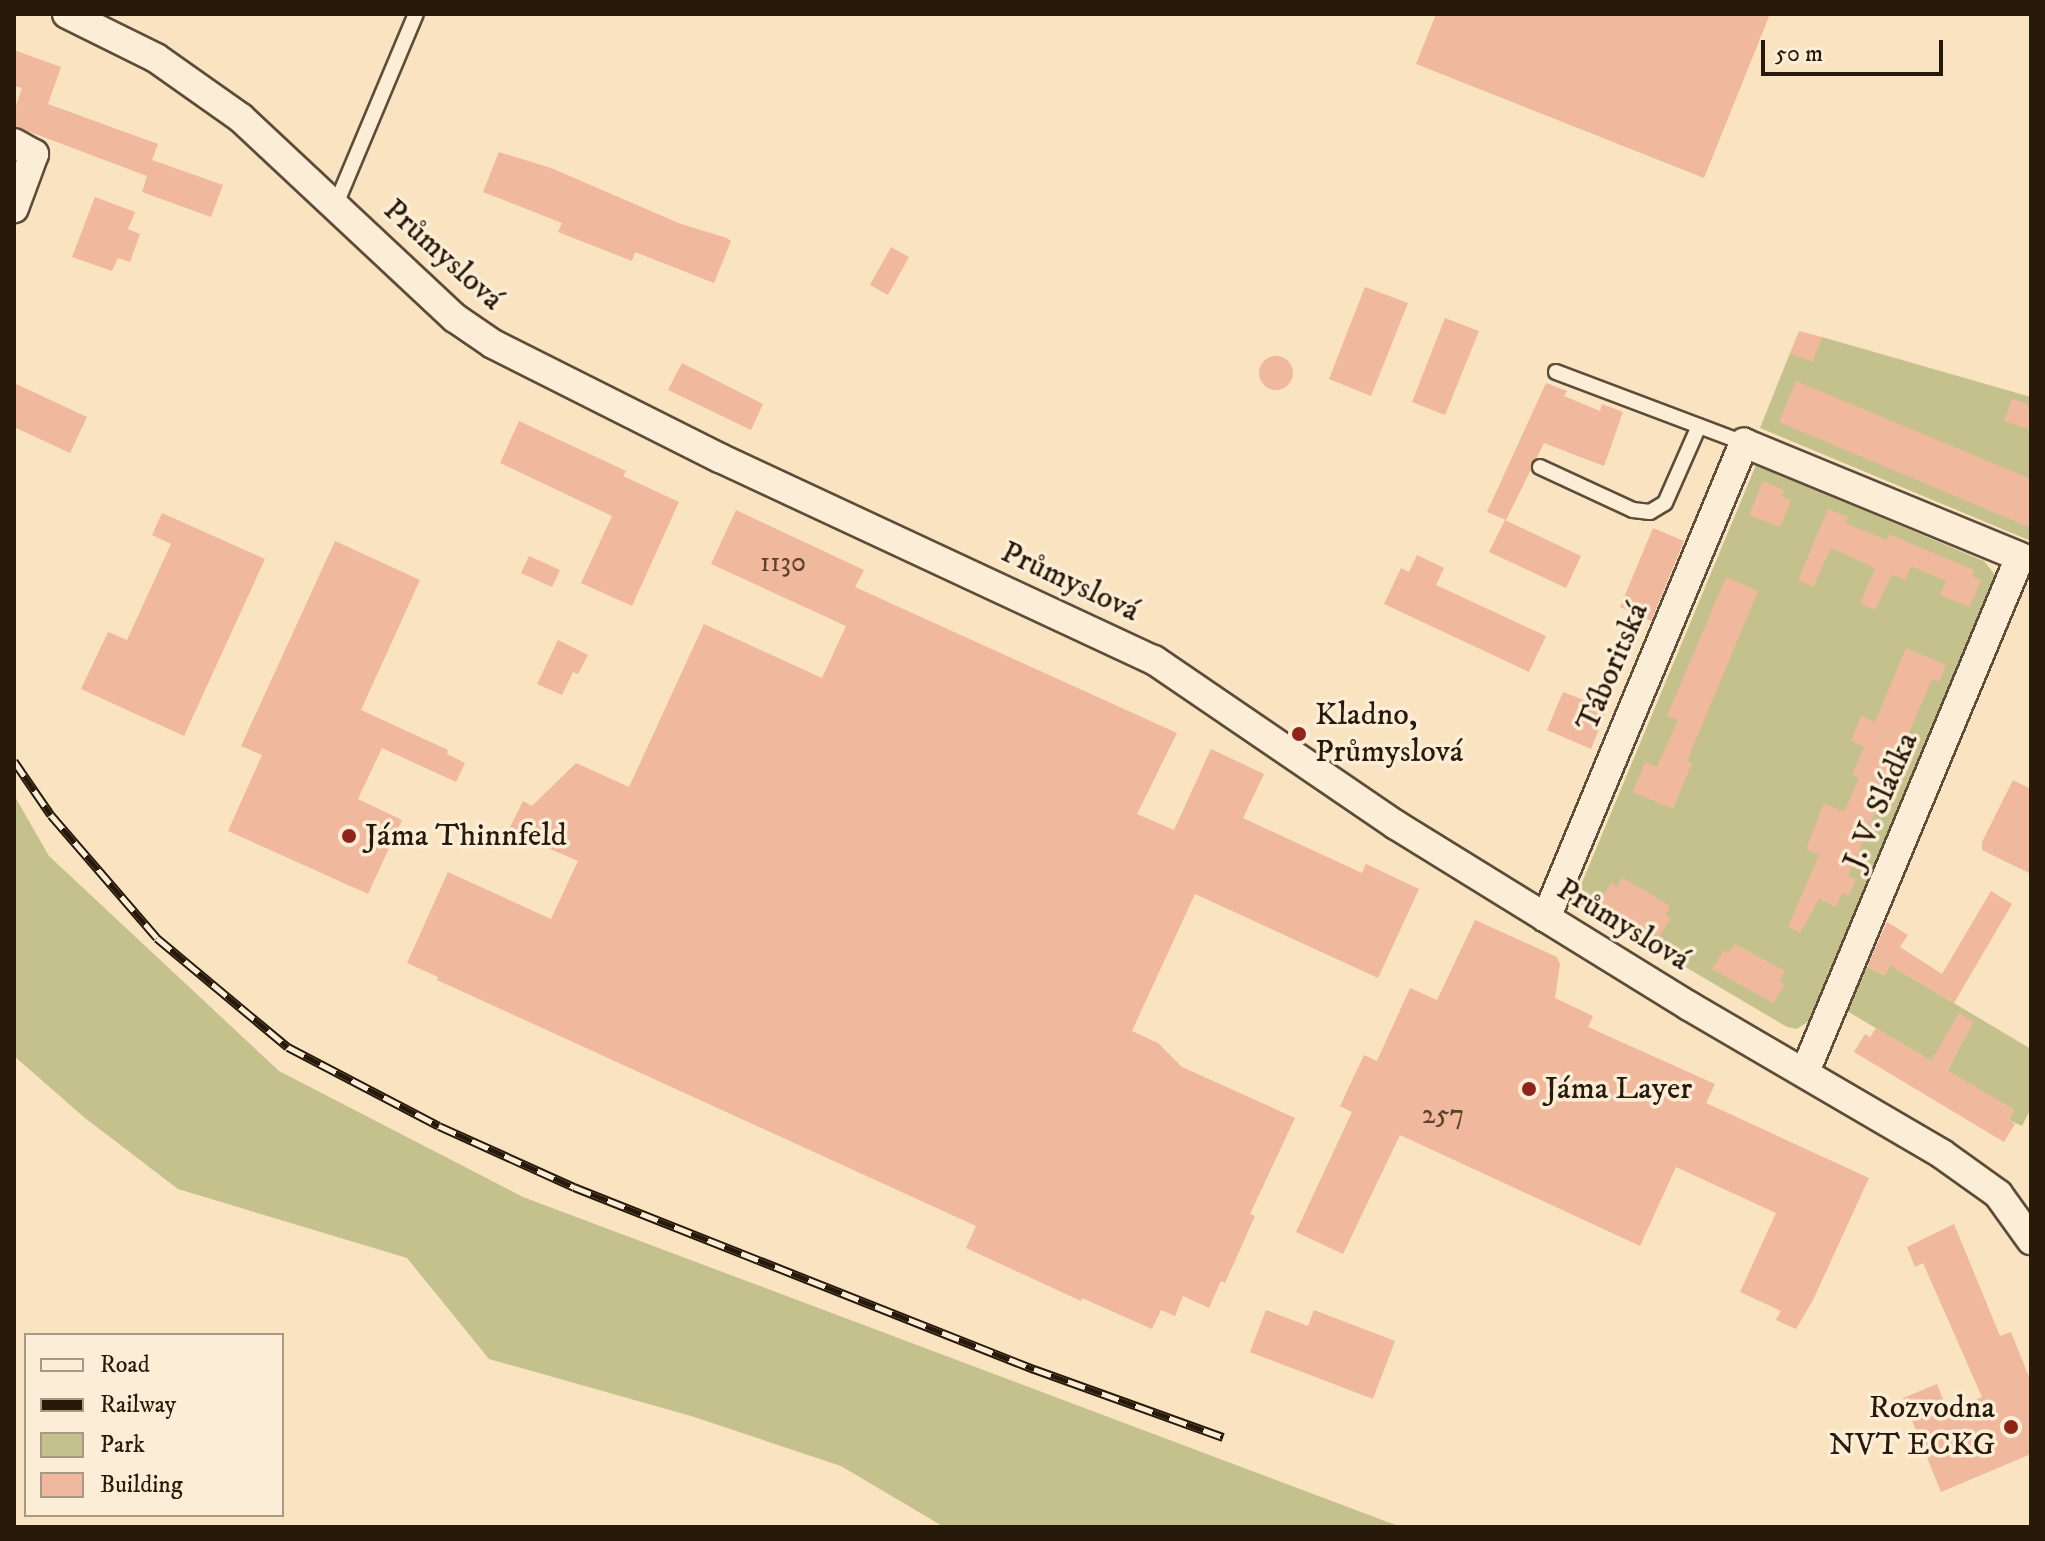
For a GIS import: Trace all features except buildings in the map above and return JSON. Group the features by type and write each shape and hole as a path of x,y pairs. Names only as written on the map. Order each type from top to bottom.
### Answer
{"street":[{"name":"Průmyslová","path":"67,14 134,46 199,86 281,152 455,318 493,344 720,458 1154,660 1396,825 1546,918 1906,1130 1986,1184 2018,1218 2031,1240"},
{"path":"14,143 34,154 14,208"},
{"name":"Táboritská","path":"1546,918 1744,443"},
{"name":"J. V. Sládka","path":"1744,443 2020,557 1805,1072"}],"lane":[{"path":"336,204 416,14"},
{"path":"1556,372 1744,443"},
{"path":"1540,467 1633,510 1650,512 1665,503 1699,426"}],"green space":[{"path":"1822,337 2031,397 2031,541 1760,428 1790,353 1812,361"},
{"path":"1756,465 1984,561 1995,575 1812,1019 1797,1029 1787,1027 1579,904 1576,897"},
{"path":"14,795 49,856 279,1071 523,1197 1401,1527 944,1527 841,1466 691,1416 489,1359 407,1258 178,1189 85,1118 14,1056"},
{"path":"1890,965 2031,1049 2031,1108 2022,1126 2009,1120 2014,1111 1947,1071 1957,1052 1931,1061 1847,1011 1867,967 1884,975"}],"railway":[{"path":"14,761 51,815 157,938 288,1047 439,1126 574,1187 1034,1369 1223,1437"}],"place":[{"name":"Kladno, Průmyslová","path":"1299,734"},
{"name":"Jáma Thinnfeld","path":"349,836"},
{"name":"Jáma Layer","path":"1529,1089"},
{"name":"Rozvodna NVT ECKG","path":"2011,1427"}]}
